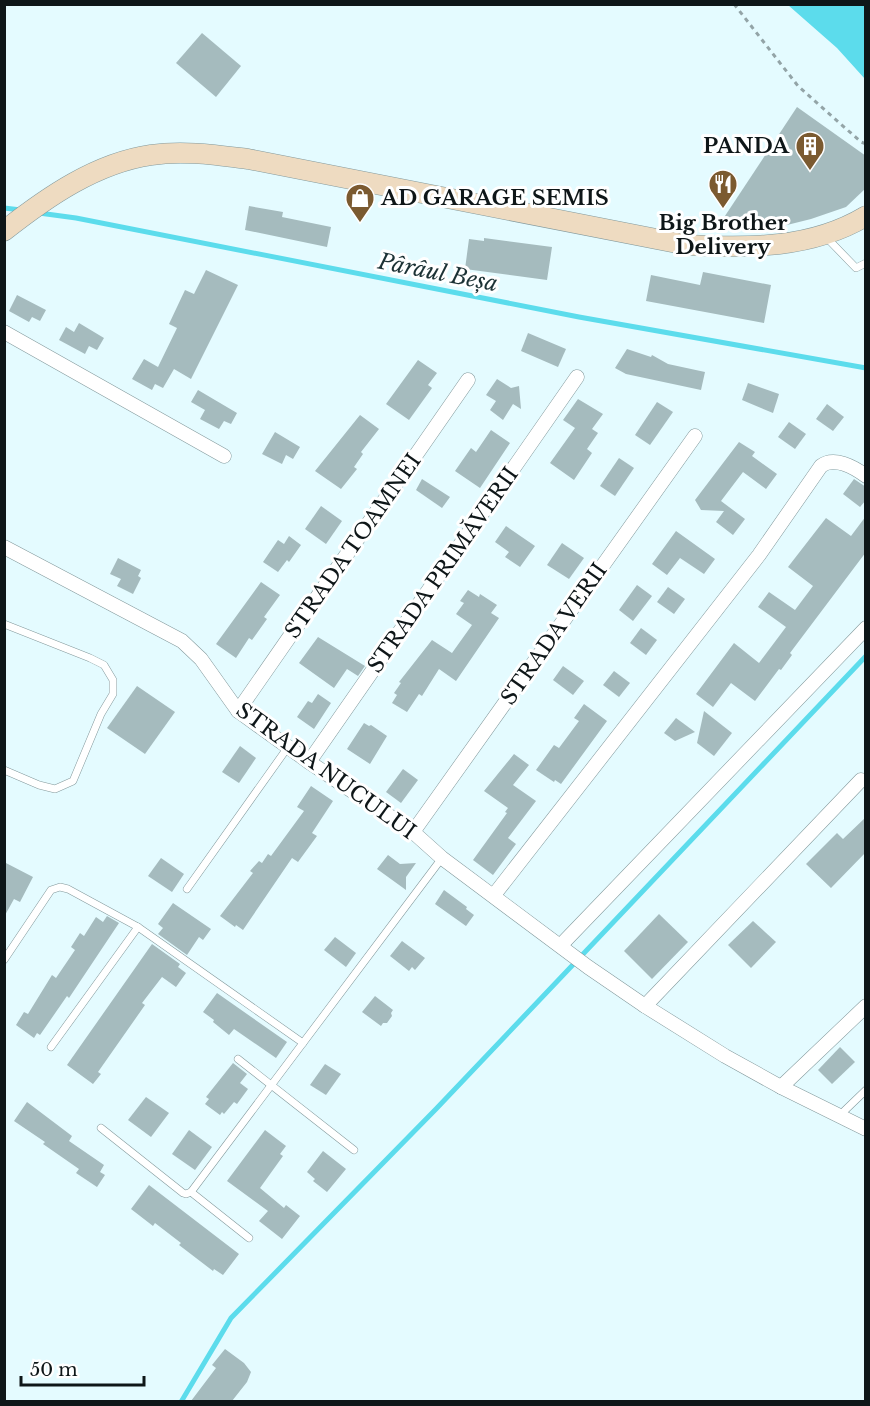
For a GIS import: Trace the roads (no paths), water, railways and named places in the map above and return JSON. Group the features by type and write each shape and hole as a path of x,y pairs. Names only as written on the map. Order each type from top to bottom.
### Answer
{"main road":[{"path":"4,231 37,206 83,178 116,164 151,155 196,153 248,159 687,246 744,248 799,242 825,236 866,216"}],"street":[{"path":"4,332 224,456"},
{"name":"STRADA PRIMĂVERII","path":"309,762 577,377"},
{"name":"STRADA TOAMNEI","path":"238,711 468,381"},
{"name":"STRADA VERII","path":"413,832 695,436"},
{"path":"494,895 759,555 821,466 825,463 839,463 848,465 866,476"},
{"name":"STRADA NUCULUI","path":"4,548 182,641 201,659 238,711 413,832 442,858 588,967 645,1006 780,1087 866,1129"},
{"path":"565,949 866,628"},
{"path":"645,1006 861,780"},
{"path":"780,1087 866,1006"}],"lane":[{"path":"825,236 856,268 866,263"},
{"path":"4,624 104,665 113,680 113,694 101,714 73,781 55,789 4,770"},
{"path":"187,889 288,747"},
{"path":"100,1128 183,1193 191,1192 442,858"},
{"path":"4,960 51,890 68,889 138,927 303,1043"},
{"path":"51,1047 138,927"},
{"path":"238,1059 354,1150"},
{"path":"839,1116 866,1090"},
{"path":"191,1192 249,1238"}],"water":[{"path":"788,5 865,5 865,79 837,48"}],"waterway":[{"name":"Pârâul Beșa","path":"4,208 21,210"},
{"name":"Pârâul Beșa","path":"39,213 76,218 579,317 866,368"},
{"path":"181,1402 231,1318 436,1109 866,656"}],"place":[{"name":"PANDA","path":"810,172"},
{"name":"Big Brother Delivery","path":"723,210"},
{"name":"AD GARAGE SEMIS","path":"360,224"}]}
